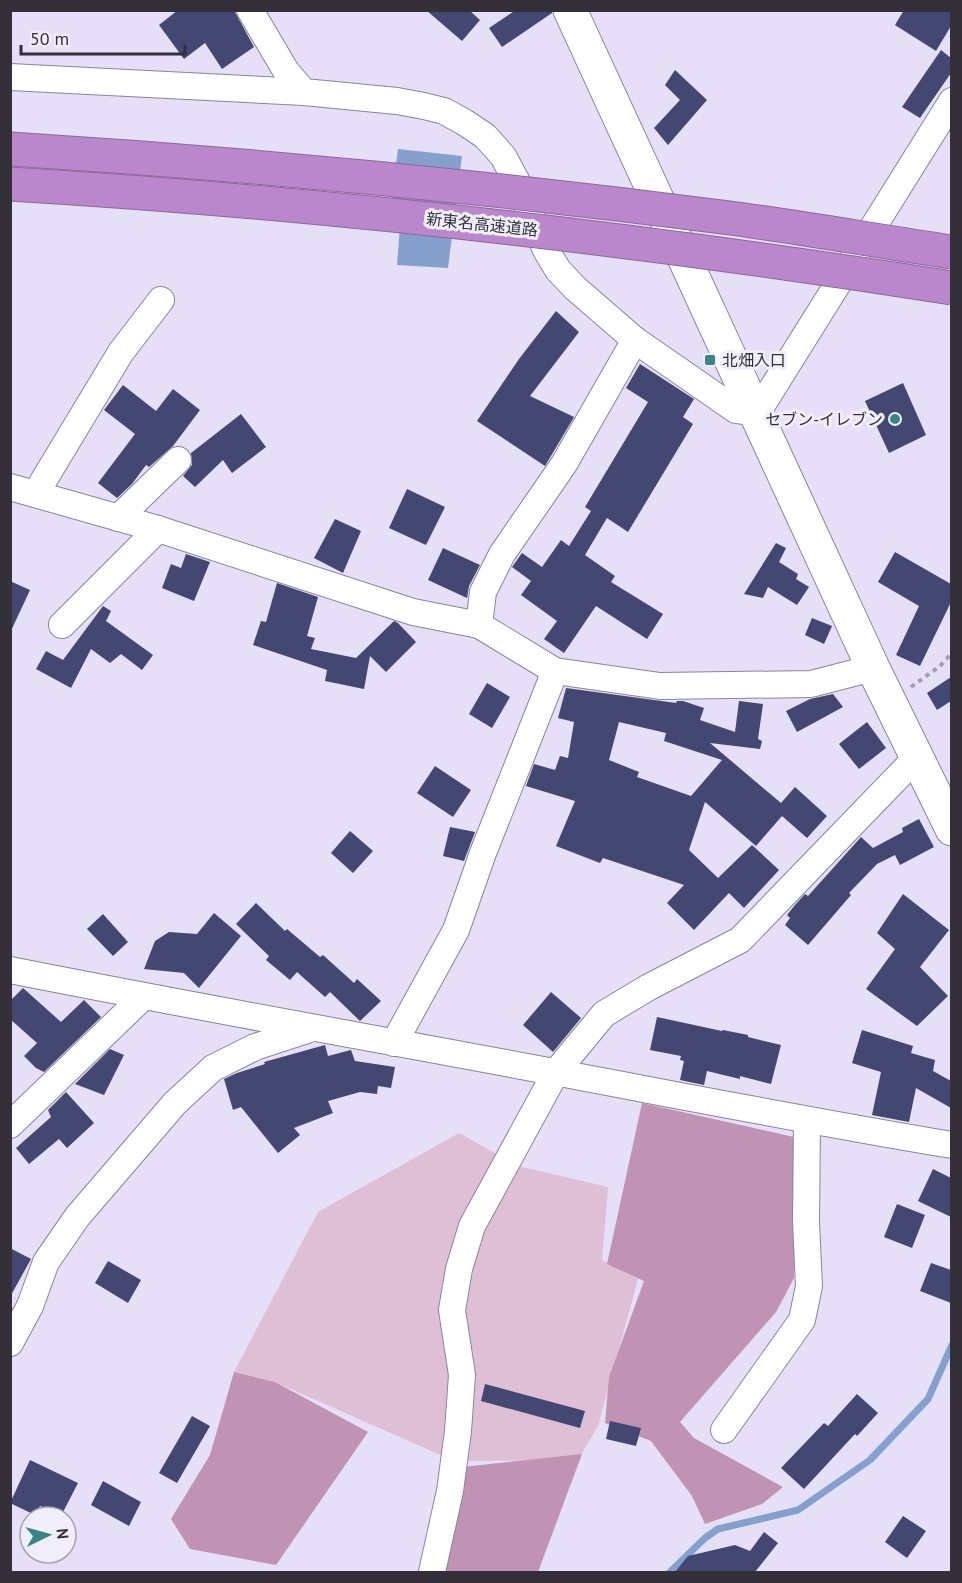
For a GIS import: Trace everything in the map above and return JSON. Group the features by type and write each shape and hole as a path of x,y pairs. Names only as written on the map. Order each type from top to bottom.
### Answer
{"highway":[{"path":"10,149 152,158 479,188 732,219 951,252"},
{"name":"新東名高速道路","path":"10,184 147,192 476,223 732,255 951,288"}],"street":[{"path":"250,10 286,71 304,92"},
{"path":"570,10 873,668 951,829"},
{"path":"10,77 304,92 398,101 444,111 485,136 503,156 517,182 546,250 558,270 575,288 634,340 736,410 757,413"},
{"path":"757,413 951,101"},
{"path":"36,493 121,352 161,300"},
{"path":"479,625 483,592 502,554 564,464 634,340"},
{"path":"118,518 178,460"},
{"path":"10,487 158,529 413,612 479,625 555,671 660,686 811,684 873,668"},
{"path":"62,625 158,529"},
{"path":"394,1043 456,930 483,852 555,671"},
{"path":"432,1572 450,1491 458,1431 462,1375 452,1310 459,1269 472,1226 556,1072 604,1014 649,987 740,940 917,757"},
{"path":"10,970 310,1029 556,1072 807,1121 951,1145"},
{"path":"10,1125 142,997"},
{"path":"10,1342 30,1306 46,1262 77,1217 175,1103 213,1068 255,1047 310,1029"},
{"path":"724,1430 802,1320 809,1286 806,1222 807,1121"}],"path":[{"path":"890,702 940,666 951,653"}],"shaded area":[{"path":"642,1103 794,1137 794,1278 776,1312 680,1422 694,1438 783,1487 762,1504 705,1524 692,1496 651,1441 605,1423 609,1377 644,1281 607,1264"},
{"path":"459,1133 518,1166 608,1187 602,1260 638,1279 598,1426 578,1460 454,1461 275,1382 234,1372 318,1212"},
{"path":"234,1372 275,1382 368,1432 276,1565 190,1549 171,1519 210,1455"},
{"path":"582,1454 538,1572 440,1572 463,1467"}],"water":[{"path":"398,149 462,156 448,268 397,265 400,227 388,226"}],"building":[{"path":"178,10 234,10 254,47 222,69 205,43 184,59 159,25"},
{"path":"426,10 469,10 480,20 462,41"},
{"path":"516,10 552,10 552,13 502,47 489,28"},
{"path":"904,10 951,10 951,26 936,51 895,25"},
{"path":"941,50 951,58 951,73 920,118 902,107"},
{"path":"675,70 707,100 668,145 654,128 680,100 665,85"},
{"path":"556,311 579,332 530,396 574,417 545,466 477,421 519,359"},
{"path":"640,364 694,399 683,417 693,424 628,532 607,518 585,555 615,576 611,582 663,614 647,639 596,606 564,653 544,639 557,621 521,595 531,581 512,567 522,553 542,567 561,540 569,546 591,511 585,507 648,402 626,388"},
{"path":"903,383 926,435 889,453 865,401"},
{"path":"123,385 156,411 173,389 200,410 173,446 149,467 146,465 132,484 117,498 98,483 135,434 104,410"},
{"path":"241,414 266,447 232,473 223,460 195,487 183,476 192,465 191,453"},
{"path":"407,489 445,507 426,545 389,528"},
{"path":"335,519 361,531 343,573 314,558"},
{"path":"776,543 786,548 779,562 798,574 796,579 809,587 797,605 768,587 763,598 744,594"},
{"path":"443,548 480,565 469,586 467,598 428,580"},
{"path":"895,552 951,584 951,602 920,666 896,655 919,606 878,582"},
{"path":"186,554 210,562 194,601 162,588 171,564 181,568"},
{"path":"10,581 30,590 10,633"},
{"path":"277,583 318,597 307,636 315,638 311,649 356,658 394,621 416,642 386,672 370,656 364,689 325,681 327,670 253,645 261,621 266,622"},
{"path":"103,606 111,611 106,621 153,655 142,670 121,654 110,663 91,649 71,688 36,669 46,651 63,660"},
{"path":"812,618 832,626 824,644 805,635"},
{"path":"951,677 951,701 937,710 927,693"},
{"path":"487,683 510,697 492,728 469,714"},
{"path":"566,688 676,703 683,701 704,708 700,720 735,732 739,701 763,704 758,739 762,741 760,749 710,743 781,803 795,787 827,816 807,838 782,816 756,846 705,802 689,850 718,878 752,845 779,870 744,908 729,893 694,930 667,903 684,885 603,858 600,863 556,846 575,801 526,786 534,764 555,770 560,756 568,758 574,722 558,718","holes":["619,722 666,733 664,741 722,760 691,796 637,777 639,772 609,760"]},
{"path":"833,694 843,707 797,732 786,711 810,699"},
{"path":"867,722 886,748 859,769 839,744"},
{"path":"435,766 471,790 453,817 417,793"},
{"path":"919,819 934,847 900,865 895,855 877,864 849,893 851,895 808,945 785,925 790,918 787,915 795,905 805,894 808,896 861,837 873,848 903,832 902,828"},
{"path":"450,827 475,832 464,861 443,856"},
{"path":"350,831 373,851 353,873 331,853"},
{"path":"903,894 949,930 920,967 948,996 917,1026 866,989 895,949 877,933"},
{"path":"256,903 285,931 287,929 320,957 323,955 354,983 357,979 381,1001 360,1021 330,992 325,997 297,972 290,980 266,960 269,956 236,924"},
{"path":"214,913 241,936 199,988 184,973 144,969 155,941 169,932 197,934"},
{"path":"103,914 128,942 113,956 87,929"},
{"path":"23,988 61,1022 84,1000 101,1017 44,1072 36,1068 24,1056 37,1043 10,1019 10,1001"},
{"path":"551,992 581,1018 553,1052 523,1025"},
{"path":"657,1017 748,1035 748,1037 781,1045 771,1084 707,1071 704,1085 680,1080 684,1061 680,1060 681,1056 650,1050"},
{"path":"862,1030 913,1046 911,1053 935,1060 933,1071 951,1081 951,1108 916,1088 909,1122 872,1115 881,1072 852,1063"},
{"path":"325,1045 328,1056 351,1050 355,1061 395,1067 391,1088 378,1086 377,1094 360,1092 328,1101 333,1113 294,1128 300,1135 278,1153 241,1107 233,1110 224,1079 265,1064 264,1062"},
{"path":"110,1049 124,1055 104,1095 75,1084"},
{"path":"66,1092 94,1123 67,1148 59,1139 29,1164 16,1148 51,1117 48,1110"},
{"path":"933,1169 951,1178 951,1217 918,1201"},
{"path":"897,1204 925,1215 912,1248 884,1237"},
{"path":"10,1248 31,1259 10,1297"},
{"path":"108,1261 141,1280 128,1303 95,1283"},
{"path":"931,1263 951,1270 951,1303 920,1291"},
{"path":"485,1384 585,1411 580,1428 481,1401"},
{"path":"857,1394 878,1413 857,1436 855,1434 804,1489 781,1468 824,1423 828,1426"},
{"path":"192,1416 210,1426 177,1483 159,1473"},
{"path":"610,1421 641,1428 636,1446 606,1439"},
{"path":"30,1460 78,1483 67,1505 18,1505 18,1507 10,1503"},
{"path":"103,1481 141,1502 129,1526 91,1505"},
{"path":"903,1516 926,1531 907,1558 885,1542"},
{"path":"764,1532 778,1543 755,1572 675,1572 688,1556 735,1545 750,1551"}],"waterway":[{"path":"670,1572 705,1538 718,1529 798,1510 870,1460 928,1399 952,1345"}],"place":[{"name":"北畑入口","path":"710,360"},
{"name":"セブン-イレブン","path":"895,419"}]}
